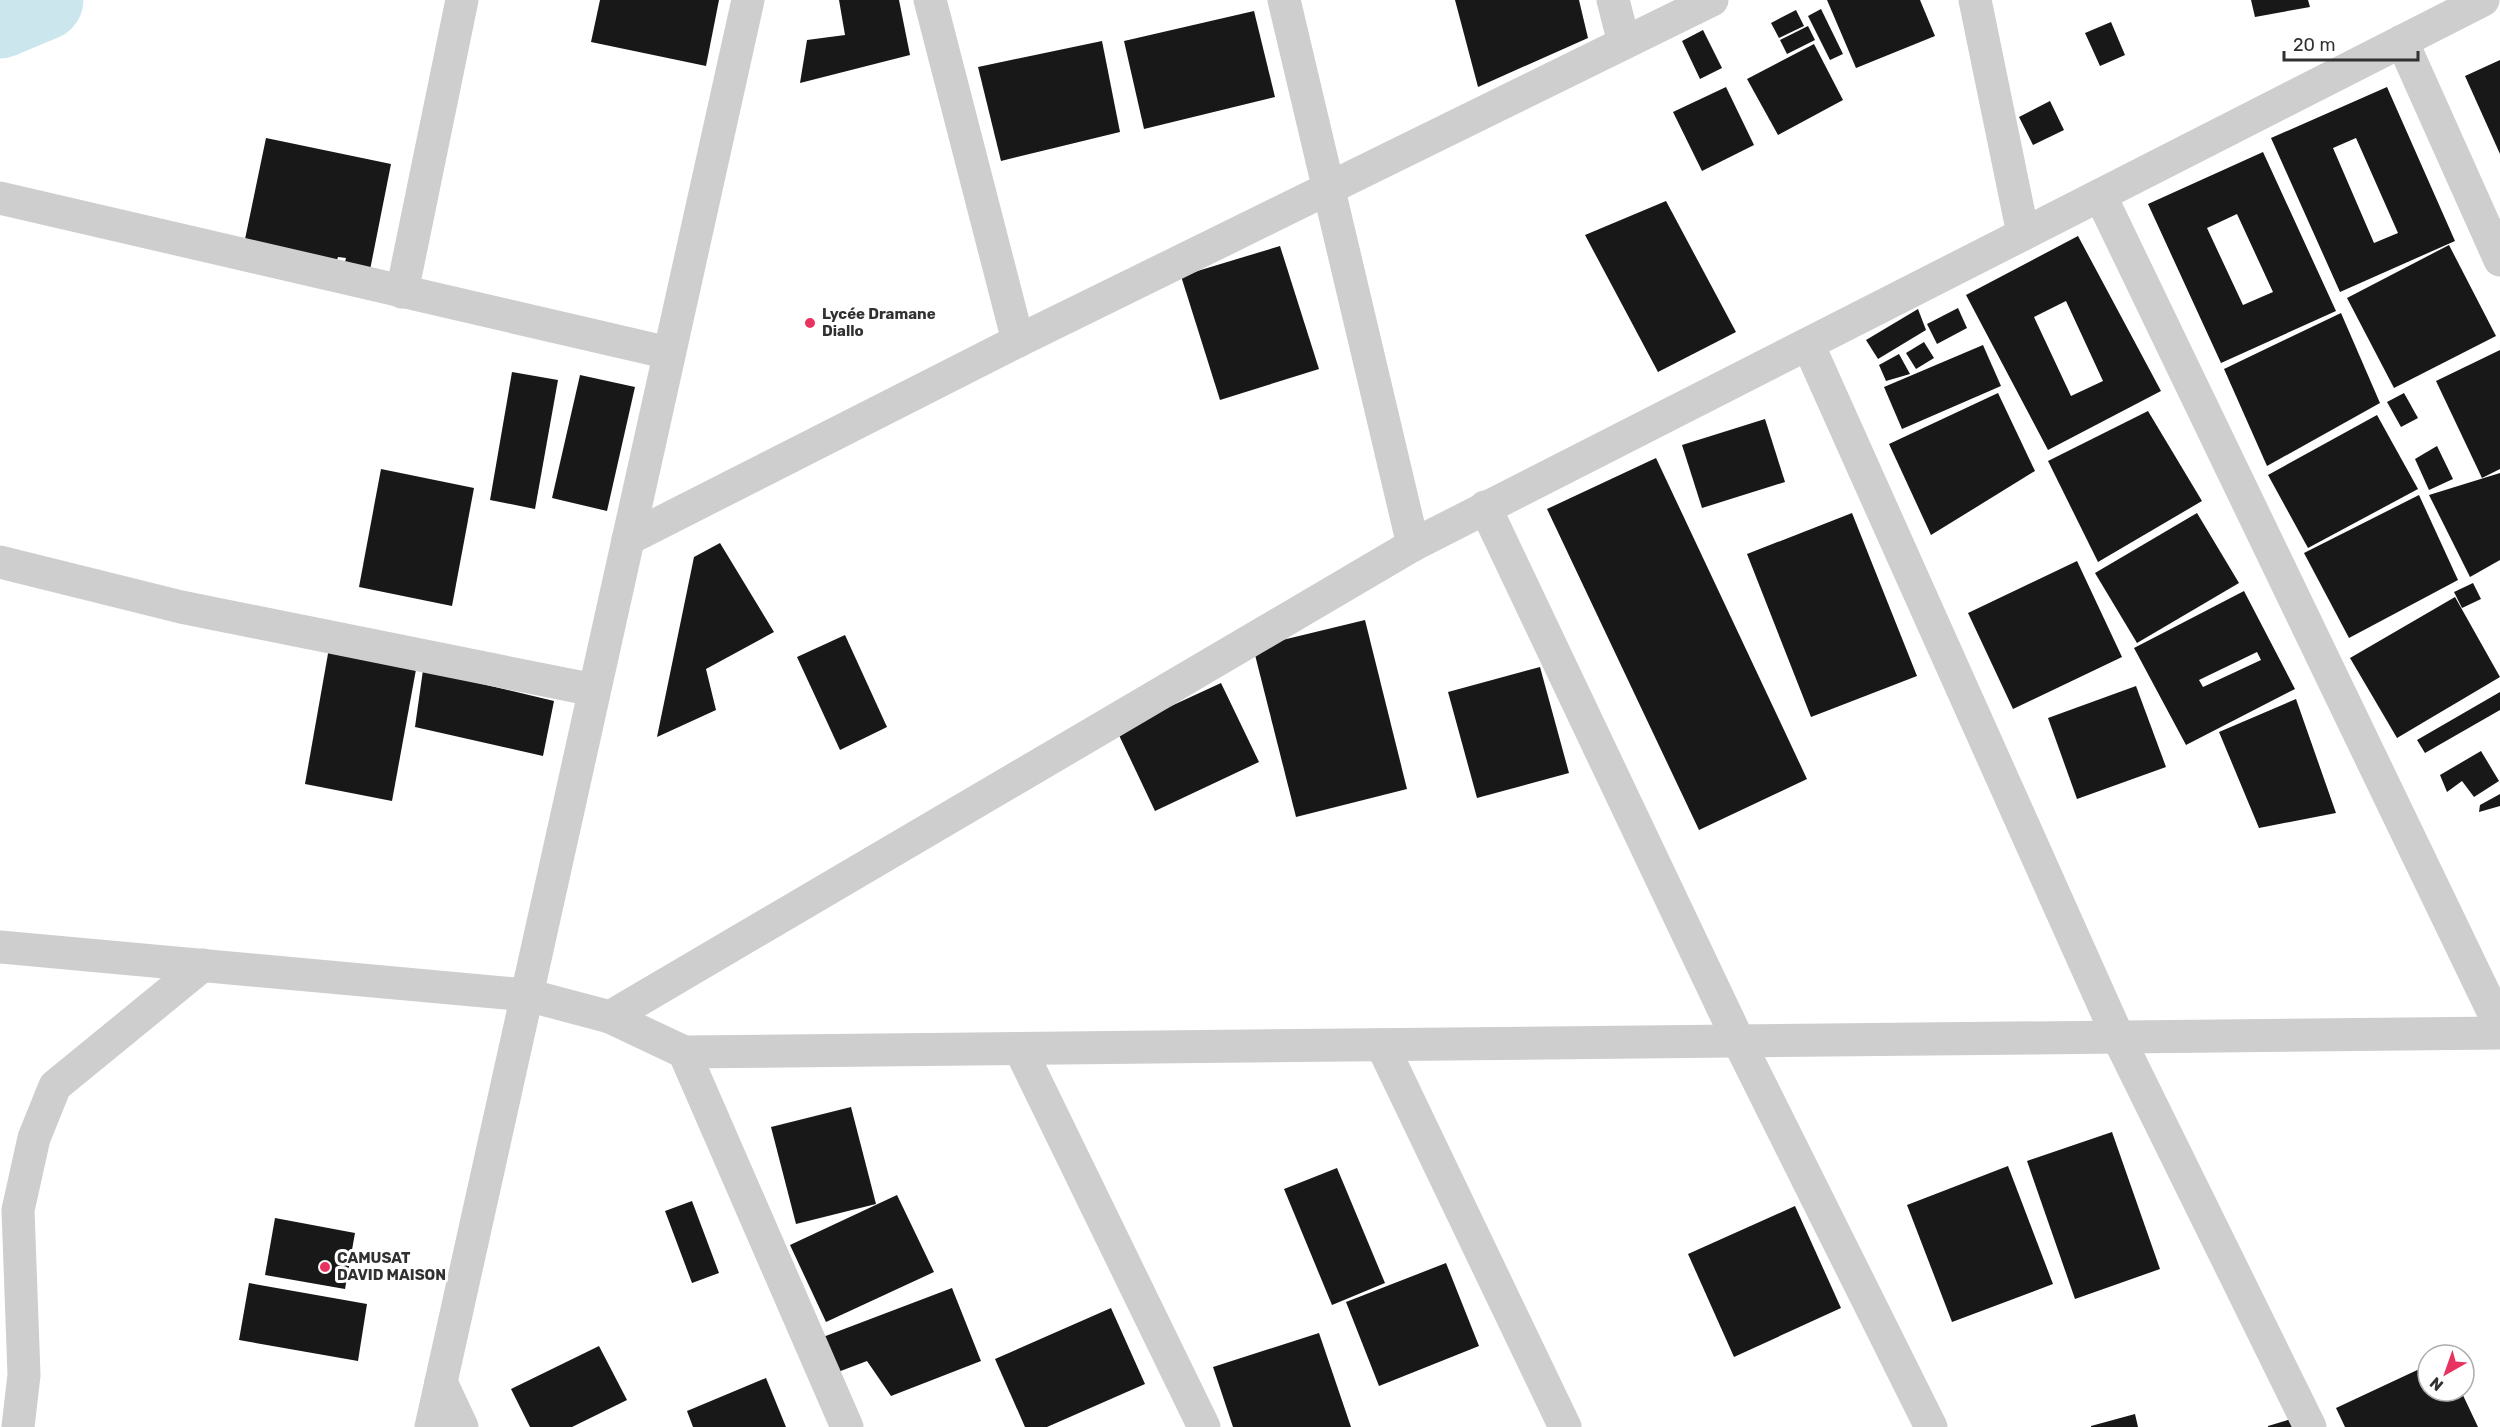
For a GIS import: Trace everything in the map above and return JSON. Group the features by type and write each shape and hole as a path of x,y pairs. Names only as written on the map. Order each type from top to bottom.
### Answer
{"street":[{"path":"402,292 462,0"},
{"path":"431,1427 748,0"},
{"path":"930,0 1018,341"},
{"path":"1284,0 1413,544"},
{"path":"1613,0 1624,43"},
{"path":"628,539 1018,341 1712,0"},
{"path":"1975,0 2023,234"},
{"path":"610,1017 1413,544 2483,0"},
{"path":"2402,41 2500,260"},
{"path":"2100,195 2500,1026"},
{"path":"0,198 669,353"},
{"path":"1808,344 2118,1037 2310,1427"},
{"path":"1485,507 1739,1042 1931,1427"},
{"path":"0,562 181,607 594,690"},
{"path":"0,946 527,995 610,1017 684,1052 2500,1033"},
{"path":"18,1427 24,1375 18,1210 38,1128 55,1086 203,965"},
{"path":"1382,1045 1565,1427"},
{"path":"1020,1049 1204,1427"},
{"path":"684,1052 847,1427"},
{"path":"441,1382 462,1427"}],"building":[{"path":"600,0 719,0 706,66 591,42"},
{"path":"839,0 899,0 910,55 800,83 807,40 845,35"},
{"path":"1455,0 1579,0 1588,38 1478,87"},
{"path":"1827,0 1920,0 1935,36 1856,68"},
{"path":"2251,0 2308,0 2310,7 2255,17"},
{"path":"1821,9 1843,54 1830,60 1808,16"},
{"path":"1796,10 1804,26 1779,38 1771,23"},
{"path":"1254,11 1275,97 1144,129 1124,41"},
{"path":"2111,22 2125,55 2100,66 2085,33"},
{"path":"1808,26 1815,40 1787,54 1780,40"},
{"path":"1703,30 1722,68 1700,79 1682,41"},
{"path":"1102,41 1120,132 1001,161 978,67"},
{"path":"1814,44 1843,100 1778,135 1747,79"},
{"path":"2500,60 2500,154 2465,76"},
{"path":"1726,87 1754,145 1702,171 1673,112"},
{"path":"2387,87 2455,241 2340,292 2271,138","holes":["2356,138 2398,233 2374,243 2333,148"]},
{"path":"2050,101 2064,130 2033,145 2019,117"},
{"path":"266,138 391,164 369,275 343,270 346,258 338,257 336,263 244,244"},
{"path":"2263,152 2336,311 2221,363 2148,204","holes":["2237,214 2273,292 2243,305 2207,228"]},
{"path":"1666,201 1736,332 1658,372 1585,235"},
{"path":"2078,236 2161,391 2048,450 1966,295","holes":["2066,301 2103,381 2071,396 2034,317"]},
{"path":"2449,245 2496,336 2394,388 2347,298"},
{"path":"1280,246 1319,369 1220,400 1181,276"},
{"path":"1958,308 1967,328 1937,344 1927,324"},
{"path":"1918,309 1926,330 1878,359 1866,340"},
{"path":"2341,313 2380,403 2267,466 2224,369"},
{"path":"1924,342 1934,358 1916,369 1906,353"},
{"path":"1983,345 2001,386 1902,429 1884,387"},
{"path":"2500,350 2500,469 2482,478 2436,381"},
{"path":"1899,354 1910,374 1886,381 1879,365"},
{"path":"512,372 558,380 535,509 490,500"},
{"path":"580,375 635,387 607,511 552,498"},
{"path":"1998,393 2035,471 1931,535 1889,444"},
{"path":"2404,393 2418,418 2401,427 2387,402"},
{"path":"2148,411 2202,501 2098,562 2048,461"},
{"path":"2377,415 2418,489 2308,548 2268,475"},
{"path":"1765,419 1785,482 1702,508 1682,445"},
{"path":"2437,446 2453,479 2429,490 2415,459"},
{"path":"1656,458 1807,779 1699,830 1547,509"},
{"path":"381,469 474,488 452,606 359,587"},
{"path":"2500,473 2500,560 2470,577 2429,495"},
{"path":"2419,495 2458,580 2349,638 2304,553"},
{"path":"1852,513 1917,676 1811,717 1747,554"},
{"path":"2197,513 2239,583 2137,643 2095,573"},
{"path":"720,543 774,632 706,669 716,710 657,737 694,557"},
{"path":"2077,561 2122,657 2013,709 1968,613"},
{"path":"2473,583 2481,599 2462,608 2454,592"},
{"path":"2244,591 2295,689 2186,745 2134,648","holes":["2257,652 2261,660 2203,687 2199,680"]},
{"path":"2455,597 2500,677 2397,738 2350,658"},
{"path":"1365,620 1407,789 1296,817 1253,647"},
{"path":"845,635 887,727 840,750 797,657"},
{"path":"329,648 417,664 392,801 305,784"},
{"path":"1540,667 1569,773 1477,798 1448,692"},
{"path":"423,670 554,701 543,756 415,727"},
{"path":"1221,683 1259,762 1155,811 1117,731"},
{"path":"2136,686 2166,767 2077,799 2048,718"},
{"path":"2500,692 2500,710 2425,753 2417,740"},
{"path":"2296,699 2336,813 2259,828 2219,732"},
{"path":"2481,751 2499,781 2474,797 2462,781 2447,792 2440,775"},
{"path":"2500,794 2500,806 2479,812 2480,805"},
{"path":"851,1107 876,1204 796,1224 771,1127"},
{"path":"2112,1132 2160,1269 2075,1299 2027,1161"},
{"path":"2008,1166 2053,1284 1952,1322 1907,1205"},
{"path":"1337,1168 1385,1283 1332,1305 1284,1189"},
{"path":"897,1195 934,1272 826,1322 790,1245"},
{"path":"692,1201 719,1273 692,1283 665,1211"},
{"path":"1795,1206 1841,1308 1734,1357 1688,1254"},
{"path":"275,1218 355,1233 345,1289 265,1275"},
{"path":"1446,1263 1479,1346 1379,1386 1346,1302"},
{"path":"249,1283 367,1304 358,1361 239,1340"},
{"path":"952,1288 981,1361 891,1396 867,1361 838,1372 823,1337"},
{"path":"1111,1308 1145,1384 1047,1427 1025,1427 995,1359"},
{"path":"1319,1333 1351,1427 1233,1427 1213,1367"},
{"path":"599,1346 627,1400 572,1427 530,1427 511,1389"},
{"path":"2416,1371 2416,1403 2467,1403 2478,1427 2345,1427 2336,1408"},
{"path":"766,1378 786,1427 693,1427 687,1411"},
{"path":"2135,1414 2138,1427 2091,1427 2091,1426"},
{"path":"2298,1417 2300,1427 2268,1427 2268,1426"}],"waterway":[{"path":"0,18 43,0"}],"place":[{"name":"Lycée Dramane Diallo","path":"810,323"},
{"name":"CAMUSAT DAVID MAISON","path":"325,1267"}]}
